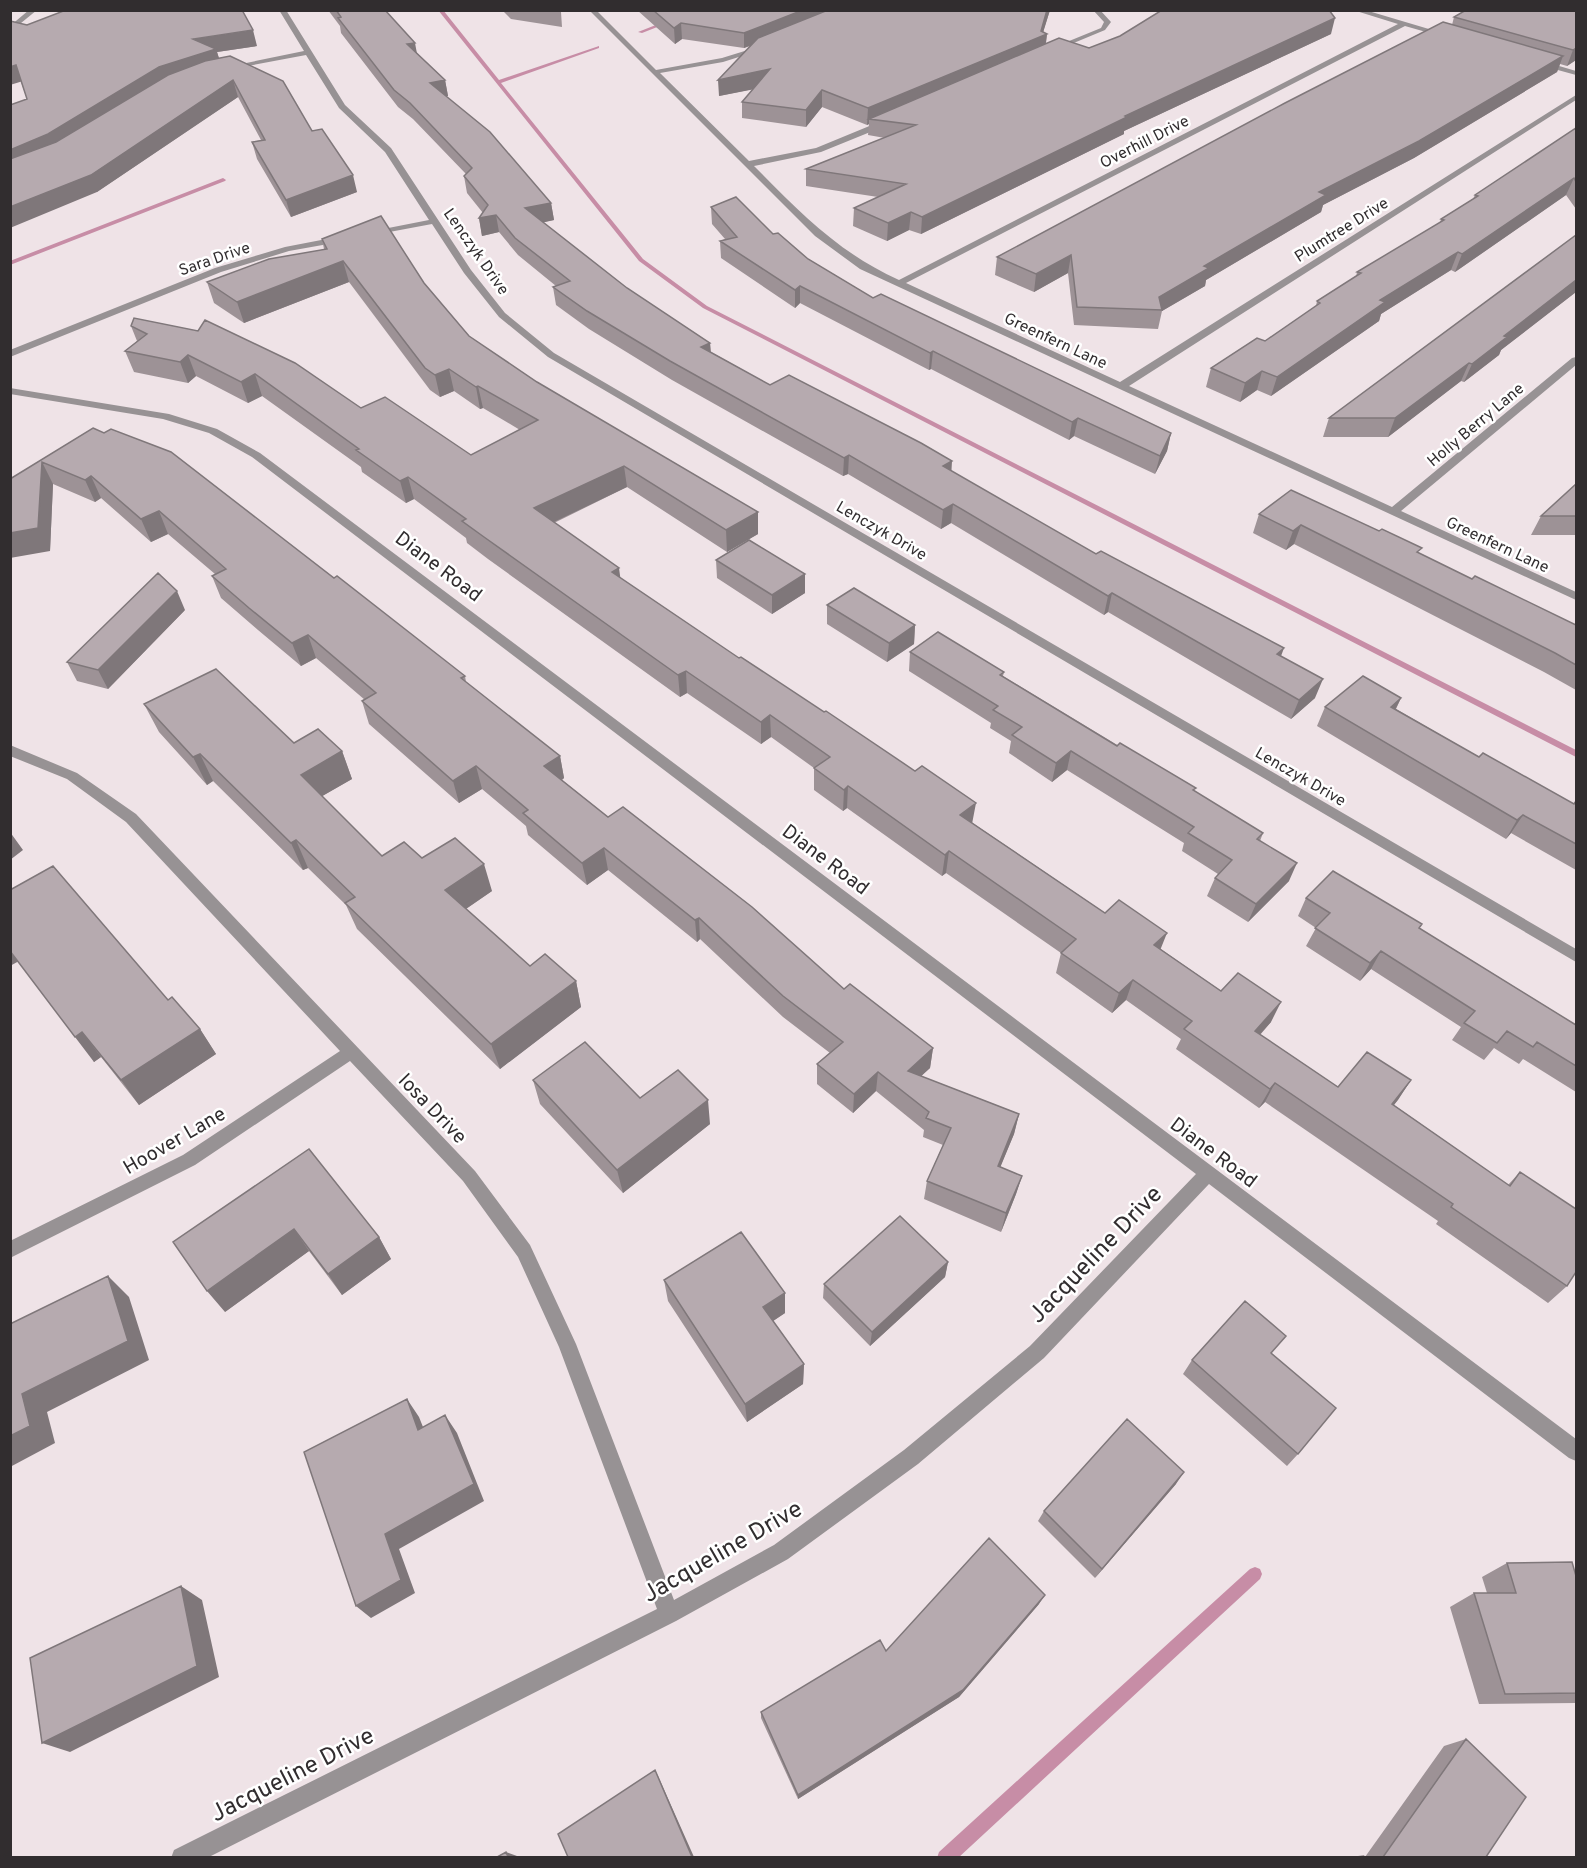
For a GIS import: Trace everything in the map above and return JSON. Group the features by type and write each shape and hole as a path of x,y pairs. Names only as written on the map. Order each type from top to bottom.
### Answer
{"street":[{"path":"10,30 34,10"},
{"name":"Lenczyk Drive","path":"282,10 342,105 388,150 467,271 502,315 551,355 1576,956"},
{"name":"Greenfern Lane","path":"592,10 839,251 898,284 1576,596"},
{"path":"1042,56 1103,29 1108,22 1096,10"},
{"path":"1356,10 1461,40"},
{"name":"Overhill Drive","path":"898,284 1404,24"},
{"path":"656,72 723,60 772,43"},
{"path":"217,70 308,52"},
{"path":"1530,60 1576,73"},
{"name":"Plumtree Drive","path":"1121,386 1576,97"},
{"path":"749,164 818,150 899,117"},
{"name":"Sara Drive","path":"10,354 218,270 288,249 436,222"},
{"name":"Holly Berry Lane","path":"1393,512 1576,360"},
{"name":"Diane Road","path":"10,391 165,416 213,431 256,455 1576,1451"},
{"name":"Iosa Drive","path":"10,750 72,776 131,818 469,1176 524,1251 567,1344 669,1614"},
{"name":"Hoover Lane","path":"10,1251 189,1160 351,1052"},
{"name":"Jacqueline Drive","path":"182,1857 669,1614 781,1552 911,1457 1037,1352 1207,1174"}],"building":[{"path":"66,10 242,10 253,30 193,39 216,49 159,67 48,134 10,150 10,105 27,99 16,65 10,67 10,21 27,25"},
{"path":"336,10 385,10 415,43 407,44 445,80 430,83 490,132 551,203 525,208 627,288 710,343 701,347 770,385 789,375 921,443 952,461 943,466 1096,554 1101,551 1284,648 1277,654 1323,679 1299,700 1112,593 1108,596 953,504 943,510 849,455 844,458 670,361 587,311 553,287 570,281 515,238 496,215 479,218 488,205 464,176 472,168 410,103 394,90 338,18 341,17"},
{"path":"653,10 803,10 744,33 681,23 674,28"},
{"path":"828,10 1047,10 1041,31 1047,34 868,108 822,90 806,110 742,102 770,69 718,80 758,38"},
{"path":"1162,10 1329,10 1335,18 1125,116 1127,117 922,217 911,212 888,223 854,208 906,184 806,169 916,125 869,119 1059,38 1089,48 1120,36"},
{"path":"1466,10 1576,10 1576,48 1573,50 1454,17"},
{"path":"1443,22 1563,56 1419,141 1319,192 1326,195 1204,266 1209,268 1159,297 1162,310 1077,307 1071,255 1036,274 997,257 1285,103"},
{"path":"230,56 283,81 312,131 322,129 353,175 286,200 252,142 265,140 233,80 91,175 10,207 10,159 56,142 168,75 205,61"},
{"path":"1576,128 1576,182 1574,178 1462,254 1458,252 1380,300 1385,302 1277,377 1262,371 1245,383 1211,368 1257,338 1265,341 1320,303 1317,301 1361,273 1357,272 1444,220 1441,219"},
{"path":"736,197 773,234 778,233 808,259 873,298 881,294 1171,433 1160,456 1078,418 1072,422 800,286 795,290 720,241 737,237 711,207"},
{"path":"381,216 424,283 469,336 537,382 758,512 726,530 624,466 534,508 619,568 612,572 739,658 741,657 824,712 826,711 915,771 922,766 976,803 960,815 1105,913 1119,900 1167,933 1154,945 1221,991 1238,973 1281,1002 1255,1031 1338,1087 1367,1052 1411,1080 1392,1104 1510,1186 1520,1172 1576,1209 1576,1272 1567,1286 1451,1207 1453,1204 1275,1083 1270,1089 1184,1029 1192,1021 1133,980 1119,993 1061,953 1076,939 949,851 945,855 848,786 844,790 814,768 830,757 770,715 761,722 686,671 678,675 462,521 466,519 408,477 400,481 255,374 241,382 188,355 180,362 125,351 147,334 131,326 134,318 198,331 205,320 295,363 361,408 385,397 471,455 538,420 478,386 476,387 449,369 435,375 425,368 343,261 237,302 207,282 269,259 327,249 322,239"},
{"path":"1576,235 1576,280 1472,364 1469,363 1395,418 1329,418"},
{"path":"93,428 104,433 111,429 171,452 334,578 337,576 465,676 461,678 560,756 544,766 608,817 623,807 752,907 844,989 850,984 933,1048 908,1071 1019,1114 998,1166 1022,1176 1006,1213 927,1181 951,1128 926,1118 929,1112 878,1072 854,1094 817,1064 843,1042 783,996 699,918 695,920 604,848 582,863 523,813 528,810 476,766 453,781 362,701 376,693 308,635 292,643 249,608 212,576 226,569 159,511 141,519 91,476 85,480 42,462 38,528 10,533 10,479"},
{"path":"1576,484 1576,516 1541,516"},
{"path":"1291,490 1379,531 1382,529 1422,548 1417,552 1472,579 1475,576 1576,625 1576,665 1301,525 1293,531 1259,514"},
{"path":"749,540 805,574 772,595 716,560"},
{"path":"158,573 177,591 98,670 67,662"},
{"path":"854,588 915,625 889,643 827,605"},
{"path":"938,632 1004,672 1000,675 1117,746 1120,743 1196,788 1193,790 1263,833 1257,839 1297,863 1256,904 1215,878 1232,860 1188,833 1194,827 1071,751 1056,763 1012,735 1022,727 993,710 998,706 910,652"},
{"path":"216,669 294,743 318,729 342,751 301,775 382,856 404,842 422,858 455,838 484,864 445,890 530,966 545,954 576,981 491,1044 345,903 355,897 296,840 291,843 200,754 193,757 144,704"},
{"path":"1363,676 1401,698 1391,707 1479,757 1483,753 1574,804 1576,801 1576,844 1523,815 1517,820 1325,707"},
{"path":"53,866 168,1000 172,997 200,1029 121,1080 82,1032 75,1037 10,951 10,890"},
{"path":"1333,871 1422,924 1419,928 1576,1025 1576,1066 1537,1042 1533,1047 1507,1031 1497,1043 1464,1023 1475,1011 1381,951 1370,963 1315,928 1330,913 1306,898"},
{"path":"585,1042 640,1098 678,1070 708,1100 617,1170 533,1080"},
{"path":"309,1149 379,1237 328,1274 294,1229 207,1291 173,1242"},
{"path":"900,1216 948,1262 872,1332 824,1284"},
{"path":"741,1232 785,1293 763,1307 804,1364 745,1404 664,1280"},
{"path":"108,1276 128,1341 22,1394 30,1426 10,1436 10,1324"},
{"path":"1245,1301 1286,1336 1271,1353 1336,1408 1298,1454 1192,1360"},
{"path":"407,1399 418,1430 445,1415 474,1484 385,1534 401,1580 356,1606 304,1452"},
{"path":"1127,1419 1184,1472 1102,1569 1044,1511"},
{"path":"989,1538 1045,1595 963,1690 798,1795 761,1712 880,1640 886,1651"},
{"path":"1572,1562 1576,1576 1576,1693 1505,1694 1474,1593 1516,1593 1507,1563"},
{"path":"181,1586 197,1666 42,1743 30,1658"},
{"path":"1466,1739 1526,1797 1486,1857 1383,1857"},
{"path":"655,1770 692,1857 568,1857 558,1834"},
{"path":"506,1852 508,1857 497,1857"}],"waterway":[{"path":"440,10 641,260 705,307 1576,754"},
{"path":"640,32 668,22"},
{"path":"498,82 597,47"},
{"path":"10,263 223,180"},
{"path":"945,1858 1255,1574"}]}
